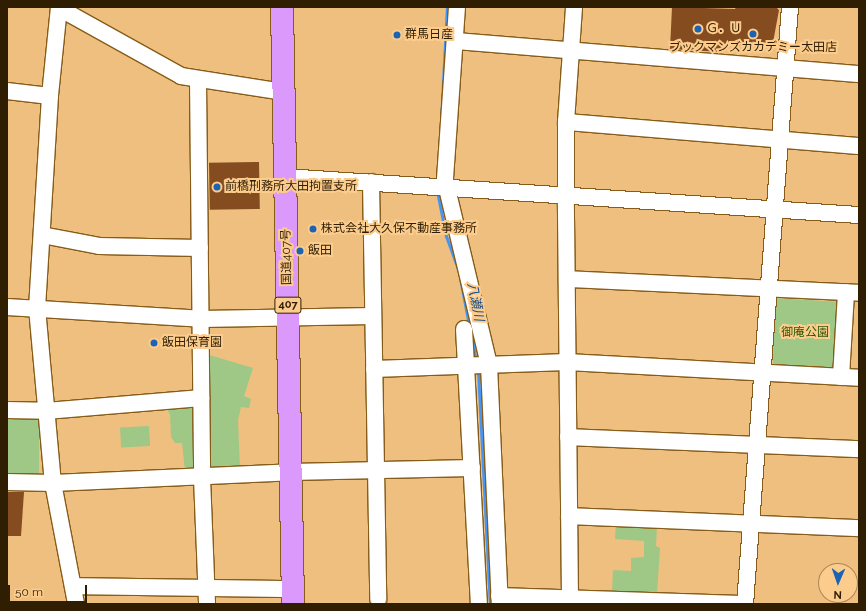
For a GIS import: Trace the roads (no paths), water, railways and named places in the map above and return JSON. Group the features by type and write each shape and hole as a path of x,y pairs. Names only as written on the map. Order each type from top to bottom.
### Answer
{"highway":[{"name":"国道407号","path":"282,7 293,596"}],"street":[{"path":"76,604 53,483 37,308 50,96 59,7 181,76 198,81 283,92"},
{"path":"457,7 447,189 458,243 469,270 500,600 570,598 741,604"},
{"path":"570,598 566,279 566,122 574,7"},
{"path":"745,604 776,209 779,139 790,7"},
{"path":"455,41 859,74"},
{"path":"198,81 202,478 206,597"},
{"path":"7,91 50,96"},
{"path":"566,122 859,146"},
{"path":"286,177 371,182 447,189 566,194 859,215"},
{"path":"371,182 378,599"},
{"path":"42,235 99,246 200,248"},
{"path":"566,279 770,287 853,293 841,377"},
{"path":"7,307 201,319 373,316"},
{"path":"464,329 478,365 472,468 479,604"},
{"path":"374,370 567,362 859,378"},
{"path":"7,410 46,411 201,398"},
{"path":"568,437 859,449"},
{"path":"7,482 53,483 202,478 291,472 472,468"},
{"path":"569,516 859,528"},
{"path":"73,586 206,597 293,596"}],"waterway":[{"name":"八瀬川","path":"441,120 447,7"},
{"name":"八瀬川","path":"437,191 446,236 458,269"},
{"name":"八瀬川","path":"460,278 469,325"},
{"name":"八瀬川","path":"472,339 476,361"},
{"name":"八瀬川","path":"478,370 490,604"}],"place":[{"name":"Ｇ．Ｕ","path":"698,29"},
{"name":"ブックマンズカカデミー太田店","path":"753,34"},
{"name":"群馬日産","path":"397,35"},
{"name":"前橋刑務所大田拘置支所","path":"217,187"},
{"name":"株式会社大久保不動産事務所","path":"313,229"},
{"name":"飯田","path":"300,251"},
{"name":"飯田保育園","path":"154,343"}],"park label":[{"name":"御庵公園","path":"805,333"}]}
